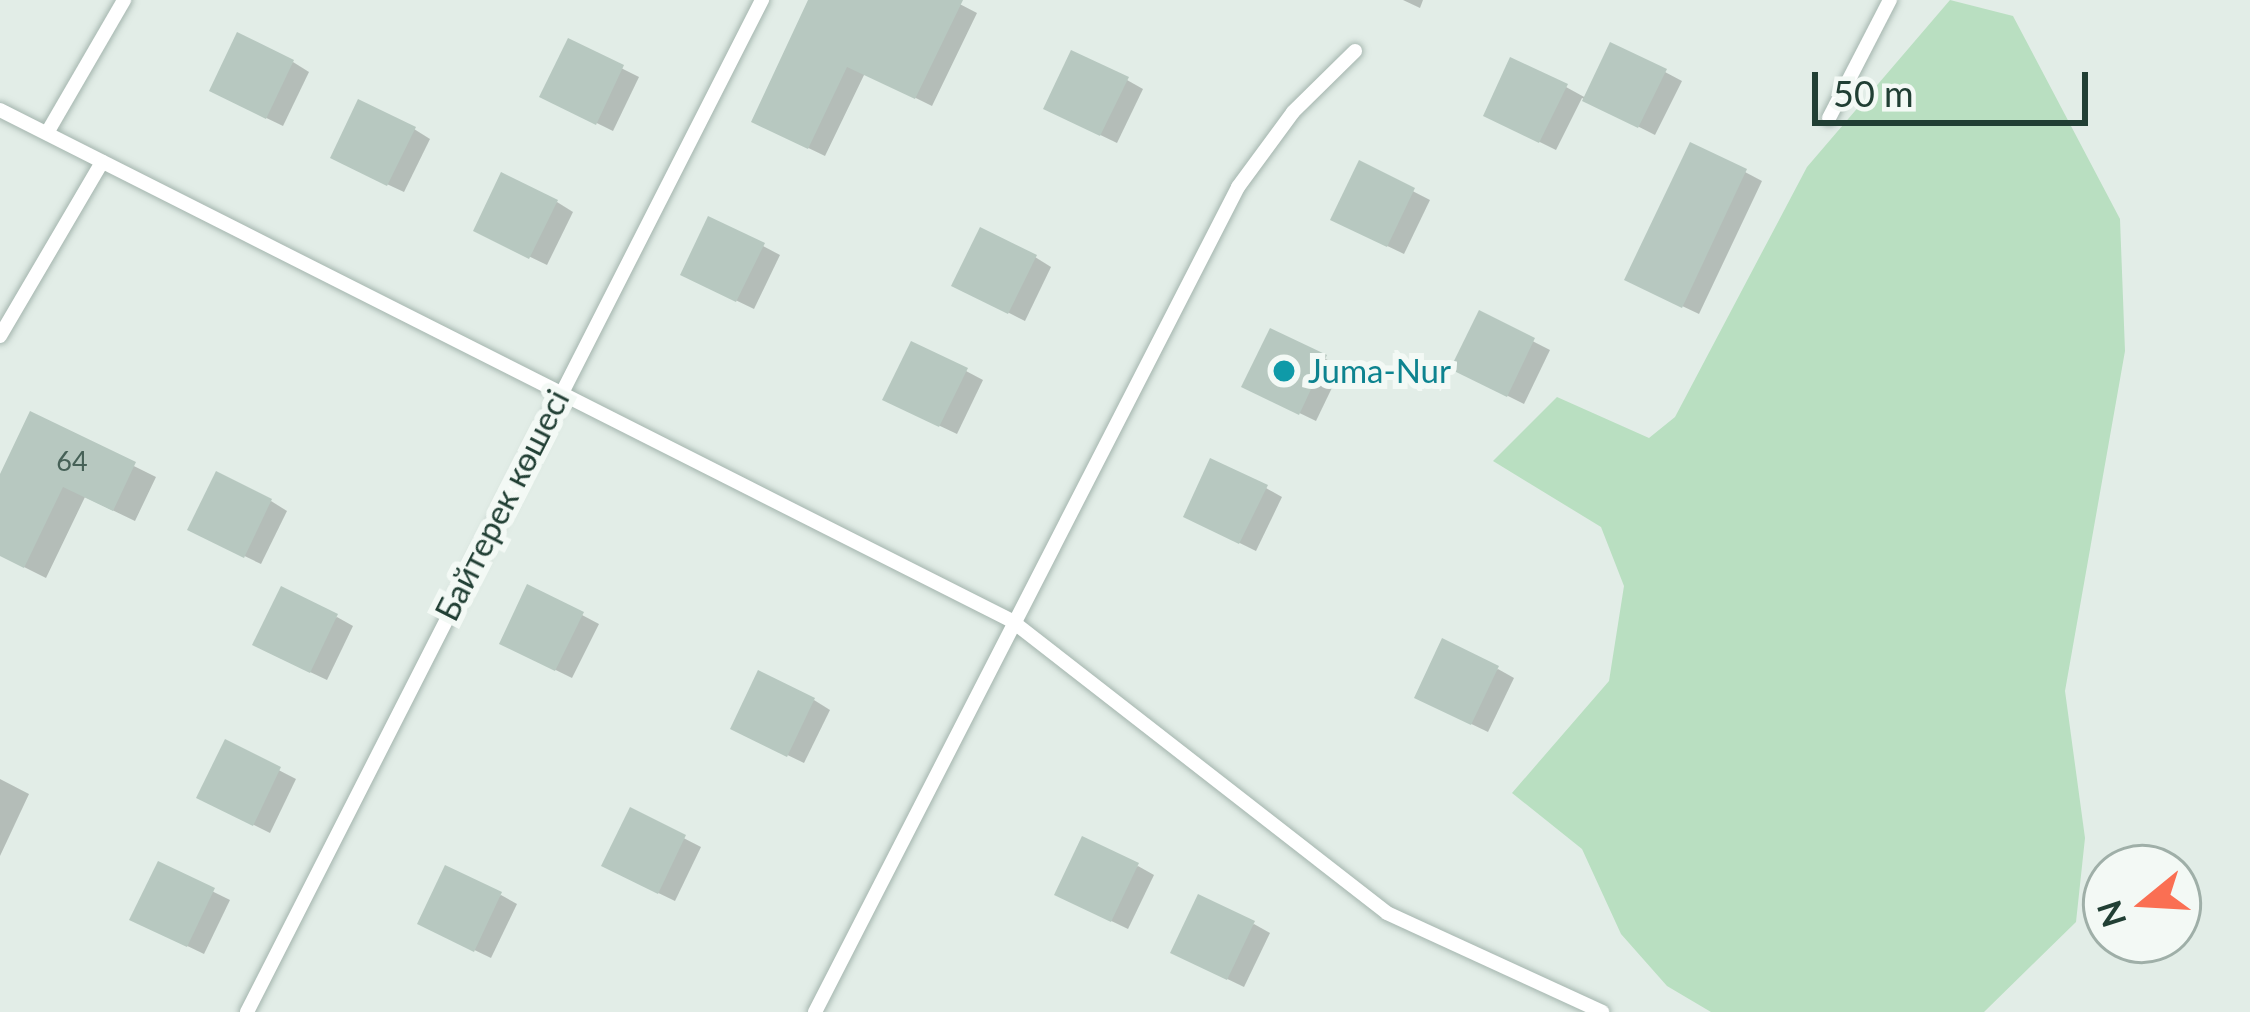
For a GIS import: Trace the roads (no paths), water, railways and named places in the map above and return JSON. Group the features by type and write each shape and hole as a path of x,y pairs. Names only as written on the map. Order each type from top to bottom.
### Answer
{"lane":[{"path":"47,134 124,0"},
{"name":"Байтерек көшесі","path":"248,1012 762,0"},
{"path":"1829,118 1889,0"},
{"path":"814,1012 1238,187 1293,112 1355,51"},
{"path":"0,110 1012,621 1387,913 1602,1012"},
{"path":"0,336 101,161"}],"place":[{"name":"Juma-Nur","path":"1284,371"}]}
